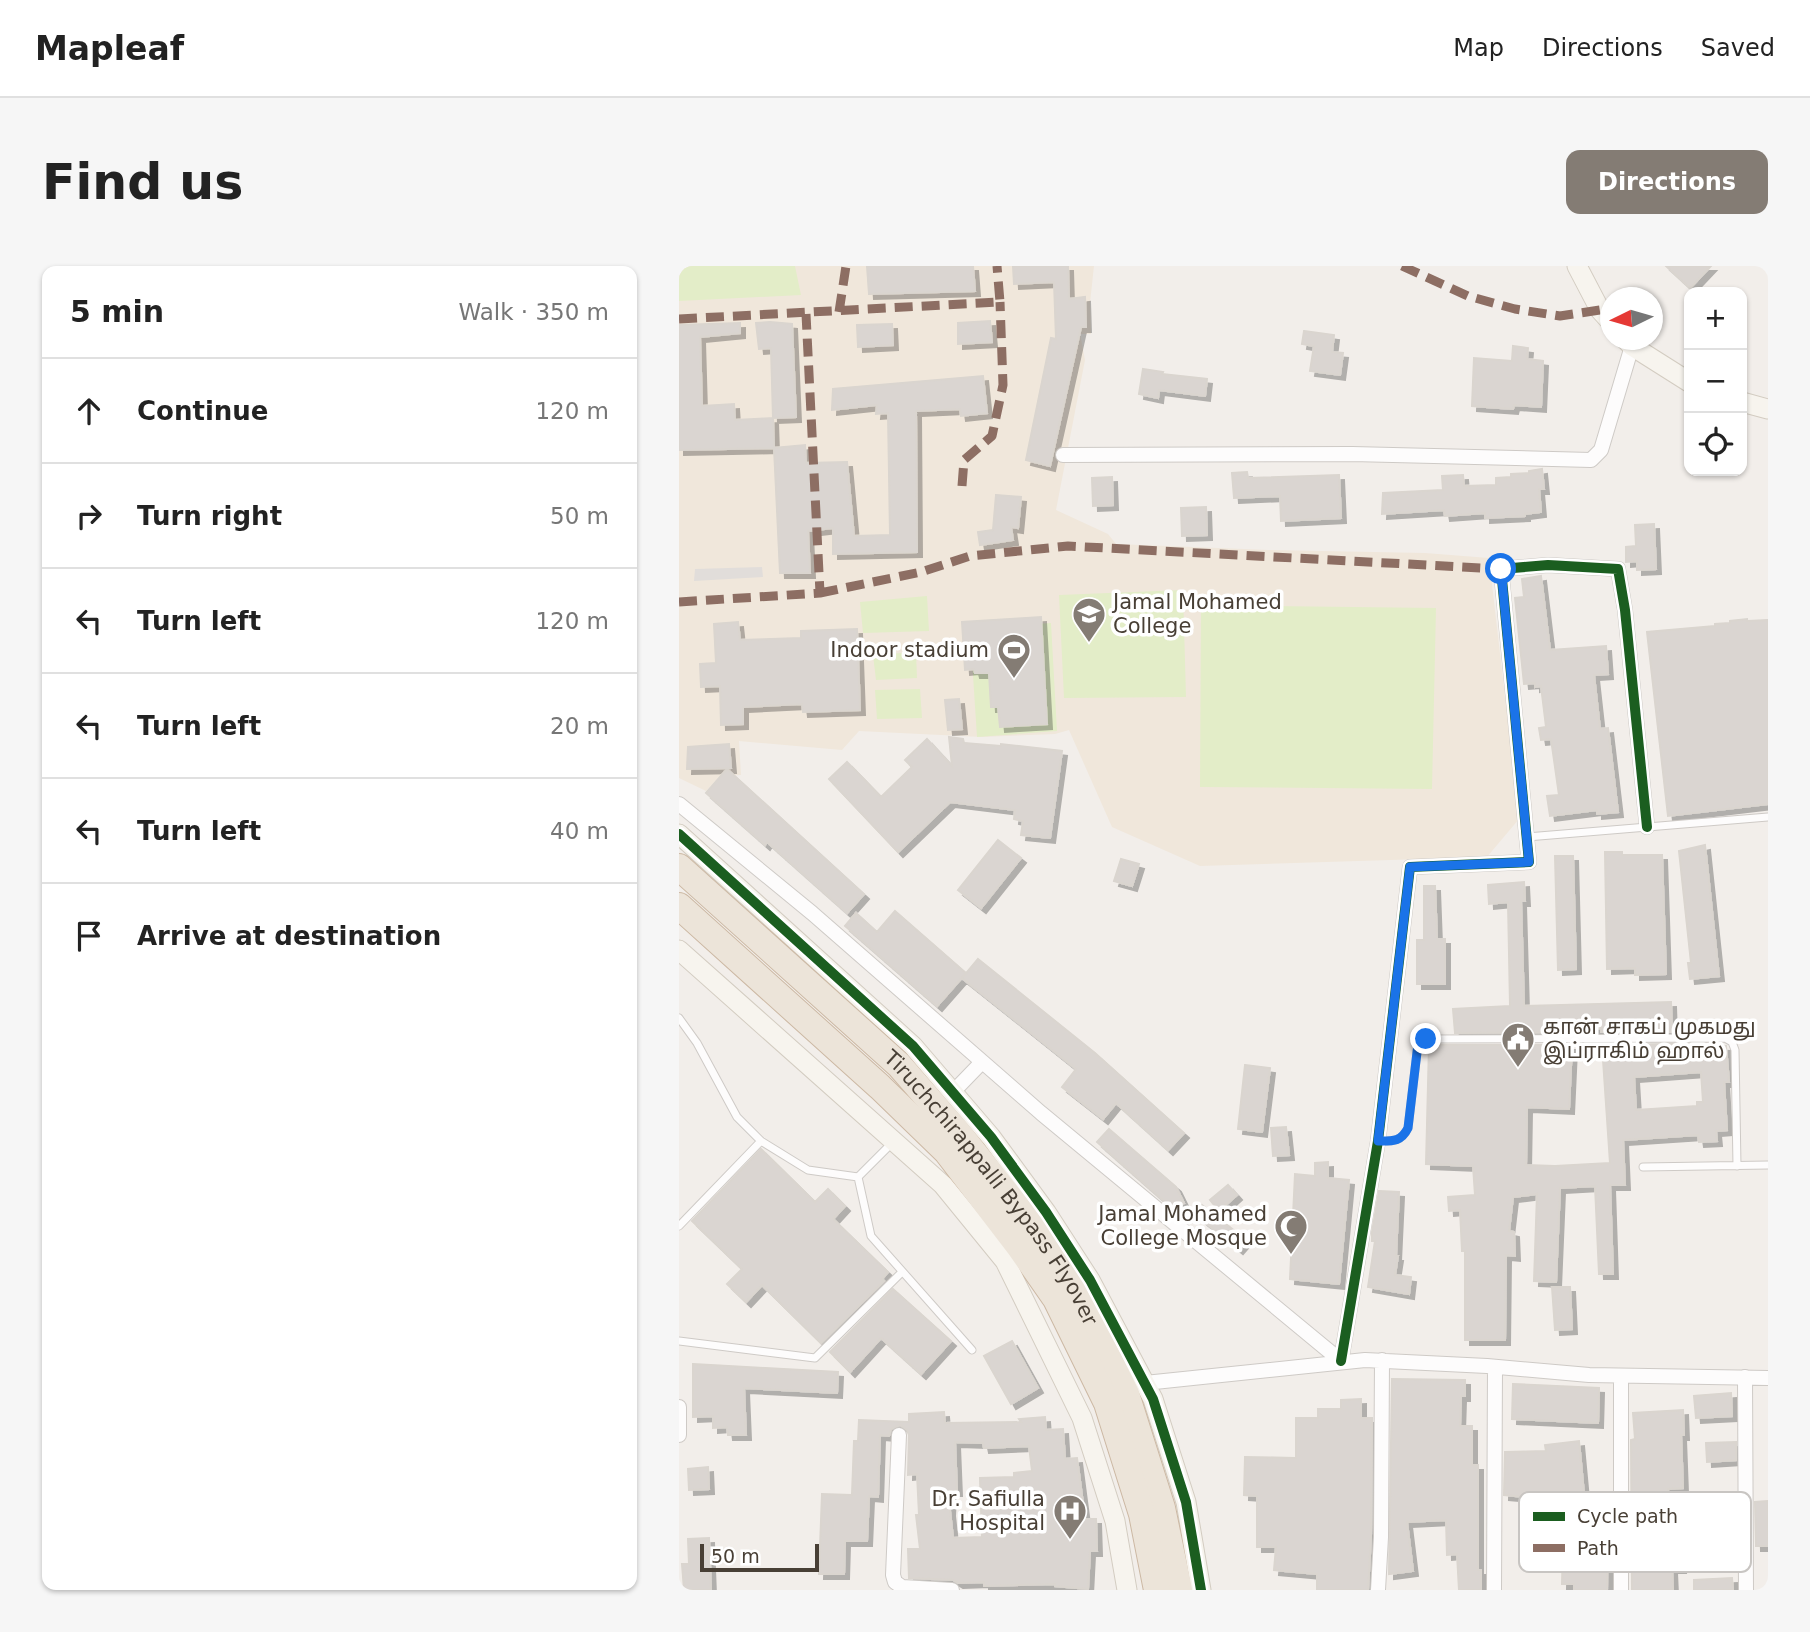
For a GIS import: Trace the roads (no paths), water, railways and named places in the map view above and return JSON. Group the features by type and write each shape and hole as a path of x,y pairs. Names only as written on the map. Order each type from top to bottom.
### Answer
{"highway":[{"name":"Tiruchchirappalli Bypass Flyover","path":"679,867 899,1065 960,1135 1065,1294 1126,1394 1163,1508 1179,1590"},
{"name":"Tiruchchirappalli Bypass Flyover","path":"679,906 880,1087 947,1152 1028,1240"},
{"name":"Tiruchchirappalli Bypass Flyover","path":"1065,1294 1107,1403 1142,1514 1157,1590"}],"street":[{"path":"1577,266 1600,310"},
{"path":"1063,455 1352,454 1591,460 1601,450 1627,350"},
{"path":"1640,350 1684,379"},
{"path":"1747,403 1768,409"},
{"path":"1341,1361 1378,1141 1410,867 1529,862 1501,569 1548,565 1618,569 1625,610 1647,827"},
{"path":"679,804 812,913 982,1062 1341,1361"},
{"path":"679,834 913,1046 991,1137 1028,1240 1115,1521 1128,1590"},
{"path":"679,950 943,1185 1090,1280 1153,1399 1186,1502 1201,1590"},
{"path":"954,1091 982,1062"},
{"path":"1145,1383 1341,1361 1382,1360 1589,1375 1768,1378"},
{"path":"1378,1590 1382,1360"},
{"path":"1494,1590 1495,1367"},
{"path":"1621,1376 1621,1492"},
{"path":"1745,1377 1746,1492"},
{"path":"679,1407 679,1435"},
{"path":"899,1435 893,1575 895,1582 902,1587 952,1590"},
{"path":"1621,1572 1621,1590"},
{"path":"1746,1572 1746,1590"}],"lane":[{"path":"1527,836 1768,817"},
{"path":"679,1018 697,1043 737,1117 761,1141 808,1170 858,1177"},
{"path":"1378,1141 1396,1141 1404,1136 1408,1128 1415,1056 1418,1044 1426,1039 1725,1038 1732,1042 1735,1050 1737,1166"},
{"path":"858,1177 895,1140"},
{"path":"679,1226 761,1141"},
{"path":"1643,1167 1768,1165"},
{"path":"858,1177 871,1236 972,1350"},
{"path":"679,1341 815,1358 902,1272"}],"place":[{"name":"Jamal Mohamed College","path":"1089,644"},
{"name":"Indoor stadium","path":"1014,680"},
{"name":"கான் சாகப் முகமது இப்ராகிம் ஹால்","path":"1518,1069"},
{"name":"Jamal Mohamed College Mosque","path":"1291,1256"},
{"name":"Dr. Safiulla Hospital","path":"1070,1541"}]}
